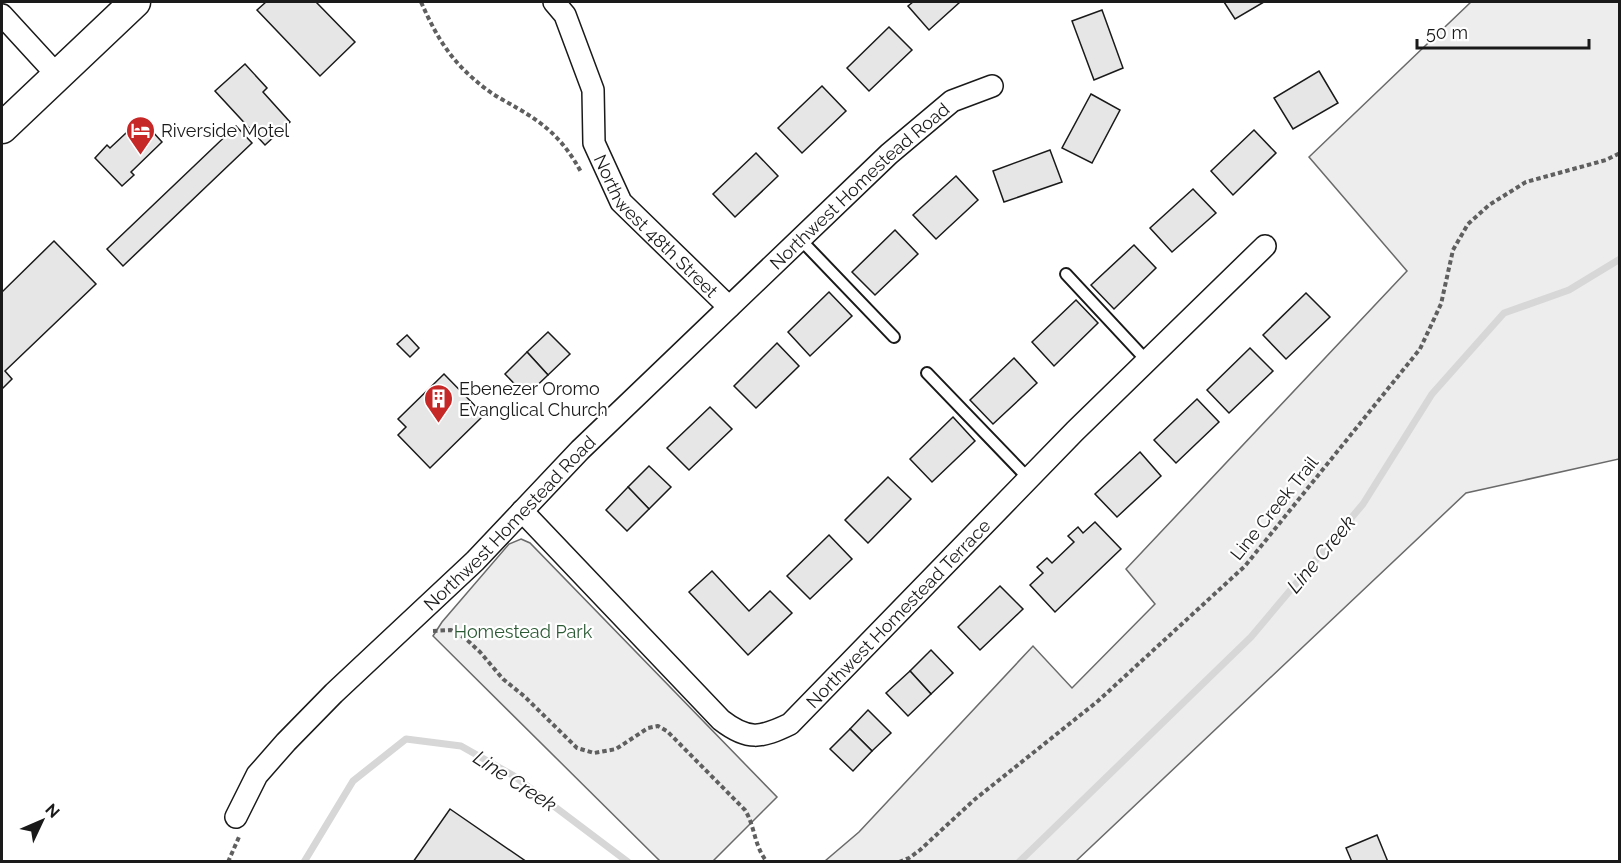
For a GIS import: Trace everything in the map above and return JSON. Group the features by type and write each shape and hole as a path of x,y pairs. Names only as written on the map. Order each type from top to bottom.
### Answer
{"main road":[{"path":"2,128 135,2"}],"street":[{"name":"Northwest 48th Street","path":"554,2 566,15 593,90 594,143 621,202 729,307"},
{"path":"2,15 57,75"},
{"name":"Northwest Homestead Road","path":"239,824 257,775 286,742 334,693 476,561 580,450 889,154 952,101 992,86"},
{"name":"Northwest Homestead Terrace","path":"522,511 721,720 734,730 754,736 766,736 790,724 1029,479 1265,246"}],"lane":[{"path":"800,239 894,337"},
{"path":"1066,274 1147,361"},
{"path":"927,374 1029,479"}],"path":[{"path":"421,2 449,55 488,91 540,122 557,136 583,176"},
{"name":"Line Creek Trail","path":"899,861 909,858 920,850 974,800 1098,701 1245,566 1420,349 1441,304 1454,250 1467,224 1489,205 1526,182 1606,160 1620,153"},
{"path":"431,631 451,630 465,638 503,680 524,696 577,748 594,753 616,749 648,728 658,726 668,731 745,810 749,816 760,853 766,861"},
{"path":"228,861 239,824"}],"green space":[{"path":"1471,2 1619,2 1619,459 1466,493 1076,861 825,861 859,832 1033,646 1072,688 1155,604 1126,569 1407,271 1309,157"},
{"name":"Homestead Park","path":"521,539 530,543 777,797 713,861 660,861 433,636 442,622 509,544"}],"building":[{"path":"266,2 316,2 355,42 320,76 257,10"},
{"path":"913,2 960,2 929,30 908,6"},
{"path":"1224,2 1264,2 1235,19"},
{"path":"1102,10 1123,68 1094,80 1072,21"},
{"path":"889,27 912,50 869,91 847,68"},
{"path":"245,64 267,88 263,92 290,122 265,145 215,91"},
{"path":"1319,71 1338,103 1293,129 1274,98"},
{"path":"822,86 846,111 802,153 778,128"},
{"path":"1091,94 1120,110 1092,163 1062,148"},
{"path":"141,119 162,142 131,172 134,175 122,186 95,158 107,145 110,148"},
{"path":"236,126 252,143 123,266 107,249"},
{"path":"1254,130 1276,153 1233,195 1211,171"},
{"path":"1050,150 1062,182 1004,202 993,171"},
{"path":"756,153 778,176 735,217 713,194"},
{"path":"956,176 978,200 936,239 913,215"},
{"path":"1193,189 1216,213 1172,252 1150,228"},
{"path":"895,230 918,254 875,295 852,272"},
{"path":"54,241 96,284 5,371 12,379 2,389 2,292"},
{"path":"1134,245 1156,268 1114,309 1091,285"},
{"path":"829,292 852,316 810,356 788,332"},
{"path":"1306,293 1330,317 1286,359 1263,335"},
{"path":"1076,300 1098,323 1054,366 1032,342"},
{"path":"548,332 570,354 548,375 527,352"},
{"path":"407,335 419,348 410,357 397,344"},
{"path":"777,343 799,366 756,408 734,386"},
{"path":"1250,348 1273,371 1229,413 1207,390"},
{"path":"527,352 548,375 526,396 505,374"},
{"path":"1014,358 1037,383 993,424 970,400"},
{"name":"Ebenezer Oromo Evanglical Church","path":"444,374 484,415 430,468 398,435 406,427 398,419"},
{"path":"1197,399 1219,422 1176,463 1154,440"},
{"path":"710,407 732,429 689,470 667,448"},
{"path":"953,417 975,441 932,482 910,459"},
{"path":"1140,452 1161,476 1117,517 1095,494"},
{"path":"649,466 671,487 649,509 628,487"},
{"path":"888,477 911,499 868,543 845,520"},
{"path":"628,487 649,509 627,531 606,510"},
{"path":"1095,522 1121,549 1055,612 1030,585 1043,573 1037,567 1047,558 1052,563 1074,542 1068,536 1078,527 1083,533"},
{"path":"829,535 852,559 810,599 787,576"},
{"path":"712,571 749,611 770,591 792,613 748,655 689,592"},
{"path":"1000,586 1023,609 980,650 958,627"},
{"path":"931,650 953,673 931,694 910,671"},
{"path":"910,671 931,694 908,716 886,693"},
{"path":"868,710 891,733 872,751 850,729"},
{"path":"850,729 872,751 853,771 830,749"},
{"path":"450,809 527,862 413,862"},
{"path":"1377,835 1388,862 1352,862 1346,848"}],"waterway":[{"name":"Line Creek","path":"1019,862 1251,637 1363,504 1432,394 1504,313 1569,290 1620,259"},
{"name":"Line Creek","path":"304,862 353,781 406,739 461,746 514,776 628,862"}],"place":[{"name":"Riverside Motel","path":"140,156"},
{"name":"Ebenezer Oromo Evanglical Church","path":"438,424"}]}
